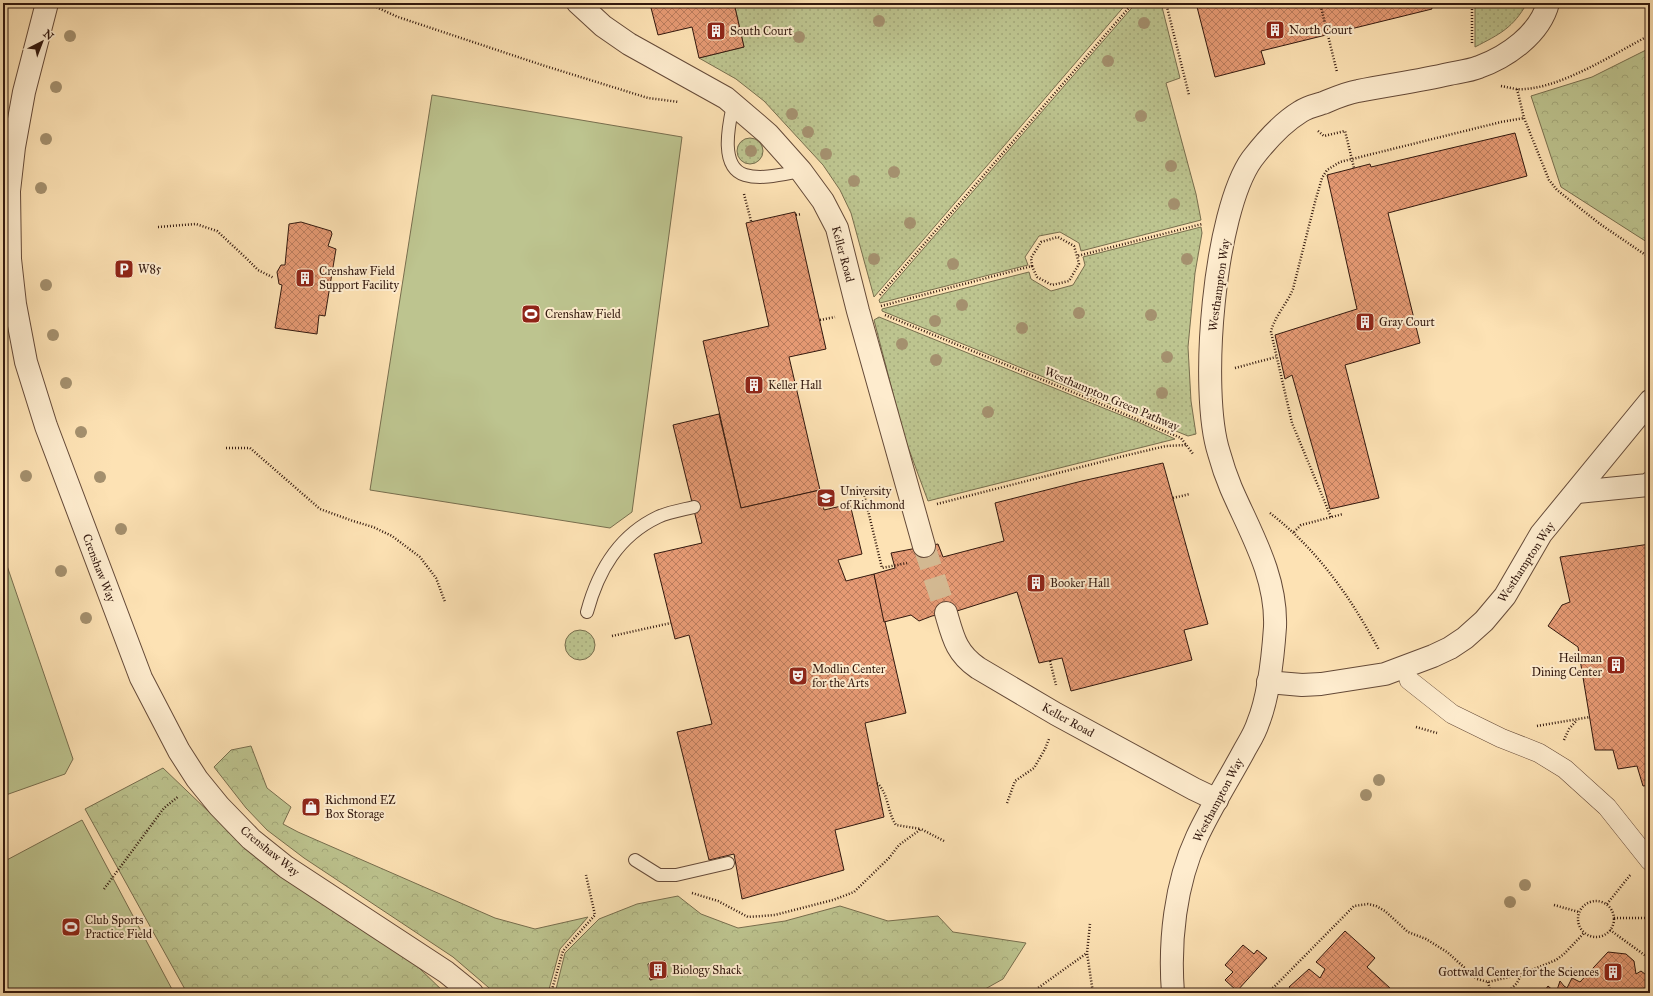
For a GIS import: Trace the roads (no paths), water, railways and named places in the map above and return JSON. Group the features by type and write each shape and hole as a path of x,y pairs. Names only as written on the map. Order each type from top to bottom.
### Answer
{"street":[{"name":"Crenshaw Way","path":"47,3 24,92 14,147 9,191 10,259 14,304 26,362 46,426 141,678 179,751 197,779 219,806 251,839 286,867 439,967 472,993"},
{"name":"Keller Road","path":"578,3 603,26 629,44 726,98 768,134 801,171 823,201 837,228 918,554"},
{"name":"Westhampton Way","path":"1173,993 1173,929 1176,906 1186,868 1196,839 1258,725 1266,698 1275,627 1272,590 1258,547 1229,485 1217,448 1210,399 1212,320 1220,257 1236,191 1251,160 1276,132 1302,110 1354,92 1478,68 1515,49 1533,32 1548,3"},
{"name":"Westhampton Way","path":"1268,682 1302,685 1358,679 1396,670 1450,648 1465,638 1484,621 1505,596 1541,534 1577,492 1650,401"},
{"path":"1577,492 1648,485 1650,483"},
{"name":"Keller Road","path":"946,613 955,642 960,653 968,662 1056,714 1217,800"},
{"path":"1409,680 1452,714 1501,738 1539,753 1565,769 1607,807 1648,859"}],"lane":[{"path":"733,105 728,130 728,146 731,162 737,170 745,175 755,177 801,171"},
{"path":"586,612 592,592 604,566 619,544 638,528 659,516 694,507"},
{"path":"634,860 659,876 676,875 728,863"}],"tunnel":[{"path":"924,546 946,613"}],"place":[{"name":"North Court","path":"1275,30"},
{"name":"South Court","path":"716,31"},
{"name":"W85","path":"124,269"},
{"name":"Crenshaw Field Support Facility","path":"305,278"},
{"name":"Crenshaw Field","path":"531,314"},
{"name":"Gray Court","path":"1365,322"},
{"name":"Keller Hall","path":"754,385"},
{"name":"University of Richmond","path":"826,498"},
{"name":"Booker Hall","path":"1036,583"},
{"name":"Heilman Dining Center","path":"1616,665"},
{"name":"Modlin Center for the Arts","path":"798,676"},
{"name":"Richmond EZ Box Storage","path":"311,807"},
{"name":"Club Sports Practice Field","path":"71,927"},
{"name":"Biology Shack","path":"658,970"},
{"name":"Gottwald Center for the Sciences","path":"1613,972"}]}
